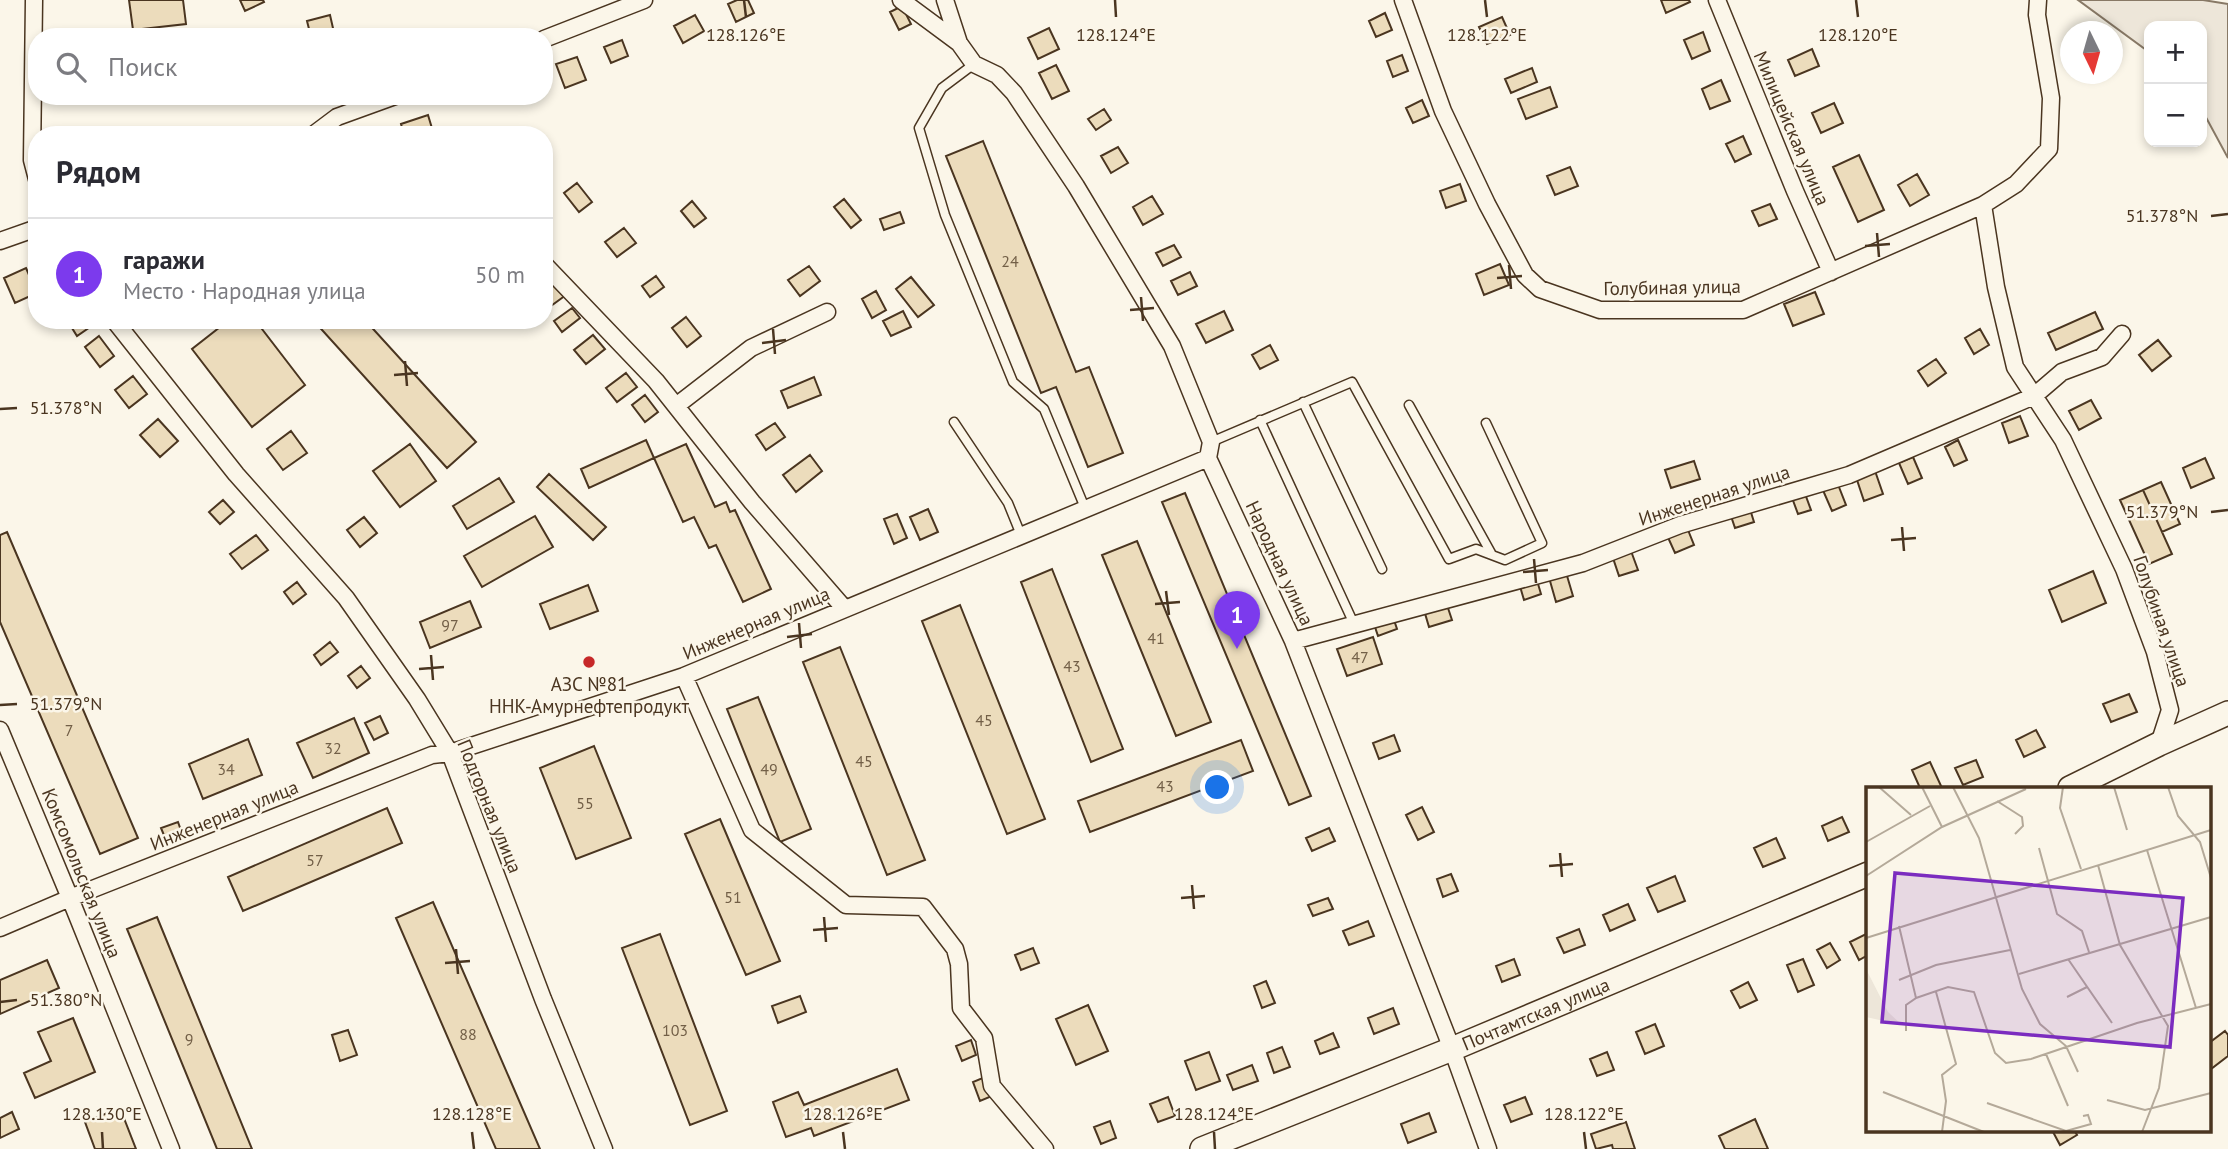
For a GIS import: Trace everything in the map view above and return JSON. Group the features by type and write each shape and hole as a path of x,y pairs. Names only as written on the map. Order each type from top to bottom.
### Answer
{"street":[{"path":"34,0 34,28"},
{"path":"553,35 644,0"},
{"path":"901,0 958,43 974,64 997,75 1014,93 1076,186 1171,346 1211,442 1208,458"},
{"path":"945,0 958,43"},
{"name":"Голубиная улица","path":"1403,0 1443,111 1487,204 1525,275 1540,289 1600,310 1743,310 1983,205 2017,184 2049,149 2051,98 2038,0"},
{"name":"Милицейская улица","path":"1717,0 1795,191 1831,271"},
{"path":"32,126 33,105"},
{"path":"325,126 337,117 370,105"},
{"name":"Голубиная улица","path":"1983,205 1996,287 2015,366 2068,451 2124,569 2155,652 2170,710 2160,744"},
{"path":"0,241 28,231"},
{"path":"553,273 656,381 752,502 844,608"},
{"path":"676,406 751,348 827,312"},
{"name":"Подгорная улица","path":"121,329 236,474 346,598 417,699 450,753 543,999 604,1149"},
{"name":"Инженерная улица","path":"1293,641 1583,563 1680,525 1849,475 2034,396 2062,372 2102,356 2122,334"},
{"name":"Инженерная улица","path":"0,928 432,755 450,753 684,676 1208,458"},
{"name":"Народная улица","path":"1208,458 1293,641 1452,1049 1488,1149"},
{"path":"684,676 752,830 846,905 923,907 955,948 959,964 961,1008 984,1038 992,1086 1045,1149"},
{"path":"2074,787 2228,713"},
{"name":"Комсомольская улица","path":"0,730 171,1149"},
{"name":"Почтамтская улица","path":"1202,1149 1452,1049 1866,874"}],"lane":[{"path":"974,64 942,88 919,128 945,215 1013,382 1044,409 1085,508"},
{"path":"1211,442 1352,382 1449,559 1476,549 1505,559 1542,543 1486,423"},
{"path":"1303,402 1382,569"},
{"path":"1409,405 1491,553"},
{"path":"1261,420 1355,625"},
{"path":"954,422 1008,503 1021,535"}],"shaded area":[{"path":"2078,0 2203,0 2228,4 2228,158 2207,119 2207,21 2144,21 2144,48 2123,33 2123,21 2107,21"}],"building":[{"path":"129,0 183,0 186,24 133,28"},
{"path":"240,0 263,0 264,2 245,11"},
{"path":"737,0 748,0 754,13 736,22 728,4"},
{"path":"1661,0 1689,0 1690,2 1666,13"},
{"path":"902,6 911,24 899,30 890,12"},
{"path":"1385,13 1392,30 1376,37 1369,21"},
{"path":"330,15 333,28 309,28 307,21"},
{"path":"695,15 704,31 683,43 674,26"},
{"path":"1502,17 1510,35 1487,44 1479,27"},
{"path":"1049,28 1059,49 1038,59 1028,38"},
{"path":"1703,32 1710,51 1692,59 1684,40"},
{"path":"622,40 628,56 611,63 604,47"},
{"path":"1812,49 1819,66 1795,76 1788,60"},
{"path":"1402,55 1408,71 1393,77 1387,61"},
{"path":"577,57 586,80 565,88 556,64"},
{"path":"1056,65 1069,91 1052,99 1039,73"},
{"path":"1532,68 1537,82 1511,93 1505,79"},
{"path":"1721,80 1730,101 1710,109 1702,89"},
{"path":"1550,87 1557,107 1526,119 1518,99"},
{"path":"1422,100 1429,116 1413,123 1406,108"},
{"path":"1834,103 1843,123 1821,133 1812,113"},
{"path":"1104,109 1111,120 1096,130 1088,119"},
{"path":"428,115 431,126 402,126"},
{"path":"1743,136 1751,154 1735,162 1726,144"},
{"path":"983,141 1076,372 1089,367 1123,453 1088,467 1056,387 1041,393 946,156"},
{"path":"1118,147 1128,163 1111,173 1101,156"},
{"path":"1859,155 1884,210 1858,222 1833,167"},
{"path":"1570,167 1578,186 1555,195 1547,176"},
{"path":"1917,174 1929,195 1910,206 1898,185"},
{"path":"577,183 592,202 579,212 564,193"},
{"path":"1460,184 1466,201 1446,208 1440,191"},
{"path":"1152,196 1163,214 1143,225 1133,207"},
{"path":"844,199 861,220 851,228 834,207"},
{"path":"692,201 706,218 694,227 681,211"},
{"path":"1770,204 1777,219 1759,226 1752,211"},
{"path":"900,212 904,223 884,230 880,219"},
{"path":"624,228 636,243 617,257 605,242"},
{"path":"1174,245 1181,257 1163,266 1156,253"},
{"path":"1500,264 1509,285 1484,295 1476,274"},
{"path":"809,266 820,281 800,296 788,280"},
{"path":"26,268 28,297 15,303 4,278"},
{"path":"1190,272 1197,286 1178,295 1171,281"},
{"path":"656,276 664,287 650,297 642,286"},
{"path":"911,277 934,305 918,317 896,289"},
{"path":"553,283 566,295 553,304"},
{"path":"876,291 886,310 872,318 862,299"},
{"path":"1815,292 1824,314 1793,326 1784,304"},
{"path":"572,308 580,318 562,332 554,321"},
{"path":"903,311 911,327 891,336 883,321"},
{"path":"1224,311 1233,330 1206,343 1196,324"},
{"path":"2095,312 2103,329 2056,350 2048,333"},
{"path":"686,317 701,336 687,347 672,328"},
{"path":"73,329 87,329 77,336"},
{"path":"218,329 262,329 305,385 252,427 192,349"},
{"path":"321,329 373,329 476,442 447,468"},
{"path":"1980,329 1989,345 1974,354 1965,338"},
{"path":"593,335 605,349 586,364 574,350"},
{"path":"99,336 114,356 100,367 85,347"},
{"path":"2158,340 2171,356 2152,371 2139,355"},
{"path":"1270,345 1278,360 1260,369 1252,355"},
{"path":"1936,359 1946,373 1928,386 1918,371"},
{"path":"626,373 637,387 617,402 606,388"},
{"path":"133,376 147,394 129,408 115,390"},
{"path":"814,377 821,395 788,408 781,391"},
{"path":"645,395 658,412 645,422 632,405"},
{"path":"2091,400 2101,418 2079,430 2069,411"},
{"path":"2020,416 2028,436 2009,443 2002,423"},
{"path":"158,419 178,441 160,457 140,435"},
{"path":"775,423 785,437 766,450 756,435"},
{"path":"291,431 307,453 283,470 267,449"},
{"path":"646,440 654,458 589,488 581,469"},
{"path":"1958,440 1967,460 1954,466 1945,447"},
{"path":"410,444 436,481 400,507 373,471"},
{"path":"686,444 715,507 726,502 730,512 735,510 771,589 743,602 716,545 709,548 694,517 683,522 654,458"},
{"path":"810,455 822,471 796,492 783,475"},
{"path":"1913,457 1922,478 1908,484 1899,463"},
{"path":"2205,458 2214,478 2191,488 2183,468"},
{"path":"1694,461 1700,479 1671,488 1665,470"},
{"path":"1874,468 1883,494 1864,501 1855,474"},
{"path":"549,474 606,527 593,540 537,487"},
{"path":"499,478 514,502 467,529 453,506"},
{"path":"1837,482 1846,505 1832,511 1822,488"},
{"path":"2161,482 2180,524 2162,532 2143,490"},
{"path":"2143,490 2172,554 2149,564 2120,500"},
{"path":"1804,491 1811,510 1798,514 1791,495"},
{"path":"1185,493 1311,796 1289,805 1162,502"},
{"path":"223,500 234,512 220,524 209,512"},
{"path":"1749,506 1754,522 1735,528 1730,513"},
{"path":"928,509 938,532 920,540 910,517"},
{"path":"897,514 907,538 894,544 884,519"},
{"path":"535,516 553,547 482,587 464,556"},
{"path":"364,517 377,533 360,547 347,530"},
{"path":"1686,525 1694,545 1675,553 1666,533"},
{"path":"7,532 138,838 100,854 0,622 0,535"},
{"path":"256,535 268,550 242,569 230,554"},
{"path":"1137,541 1211,722 1176,736 1102,555"},
{"path":"1631,551 1638,570 1619,576 1613,558"},
{"path":"1052,569 1123,749 1091,762 1021,582"},
{"path":"1565,569 1573,596 1556,602 1548,574"},
{"path":"2093,571 2106,603 2062,622 2049,590"},
{"path":"1536,577 1541,594 1524,600 1519,583"},
{"path":"297,582 306,594 293,604 284,592"},
{"path":"588,585 598,611 550,629 540,604"},
{"path":"470,601 481,627 430,648 420,622"},
{"path":"1446,602 1452,620 1429,627 1424,610"},
{"path":"960,605 1045,819 1007,834 922,621"},
{"path":"1391,611 1397,629 1378,636 1372,618"},
{"path":"1373,637 1382,664 1347,676 1337,649"},
{"path":"330,642 338,652 321,665 314,655"},
{"path":"840,647 925,860 887,875 803,662"},
{"path":"361,666 370,678 357,688 348,676"},
{"path":"2129,694 2137,712 2111,722 2103,704"},
{"path":"758,697 811,829 780,842 727,709"},
{"path":"380,716 388,733 374,740 365,723"},
{"path":"354,718 369,753 313,778 297,743"},
{"path":"2036,730 2045,747 2024,757 2016,740"},
{"path":"1394,735 1400,751 1379,759 1373,743"},
{"path":"248,739 262,775 203,799 189,764"},
{"path":"1241,740 1253,771 1090,832 1078,801"},
{"path":"594,746 631,838 576,859 540,768"},
{"path":"1976,760 1983,777 1963,785 1955,768"},
{"path":"1930,762 1942,787 1920,787 1912,770"},
{"path":"1422,807 1434,832 1418,840 1406,815"},
{"path":"387,808 402,843 243,911 228,877"},
{"path":"1842,817 1849,832 1828,841 1822,826"},
{"path":"720,819 780,961 746,975 685,834"},
{"path":"178,822 184,839 168,845 161,828"},
{"path":"1329,828 1335,841 1312,851 1306,838"},
{"path":"1776,838 1785,858 1763,867 1754,848"},
{"path":"1451,874 1458,891 1443,897 1437,879"},
{"path":"1675,876 1685,901 1658,912 1647,888"},
{"path":"1328,898 1333,909 1313,916 1308,905"},
{"path":"433,902 540,1149 496,1149 396,918"},
{"path":"1628,904 1635,920 1610,931 1603,915"},
{"path":"157,917 252,1149 217,1149 127,929"},
{"path":"1368,921 1374,936 1349,945 1343,931"},
{"path":"1579,929 1585,945 1564,953 1557,938"},
{"path":"660,934 727,1111 690,1125 622,948"},
{"path":"1866,934 1866,956 1859,960 1850,942"},
{"path":"1830,943 1840,960 1827,968 1817,950"},
{"path":"1033,948 1039,963 1021,970 1015,955"},
{"path":"1514,959 1520,975 1502,982 1496,966"},
{"path":"1803,959 1814,985 1798,992 1787,965"},
{"path":"47,960 59,988 0,1014 0,980"},
{"path":"1266,981 1275,1003 1262,1008 1254,986"},
{"path":"1748,982 1757,1000 1740,1008 1731,991"},
{"path":"800,996 806,1012 778,1023 772,1006"},
{"path":"1088,1005 1108,1051 1076,1065 1056,1019"},
{"path":"1393,1008 1399,1024 1374,1034 1368,1018"},
{"path":"73,1018 95,1072 35,1098 24,1073 51,1061 38,1032"},
{"path":"1655,1024 1664,1046 1645,1054 1636,1032"},
{"path":"348,1030 357,1055 340,1061 332,1035"},
{"path":"2225,1031 2228,1035 2228,1056 2211,1069 2210,1056 2210,1042"},
{"path":"1333,1033 1339,1047 1320,1054 1315,1041"},
{"path":"971,1040 976,1055 962,1061 956,1046"},
{"path":"1282,1047 1290,1067 1274,1073 1267,1053"},
{"path":"1209,1052 1220,1081 1196,1090 1185,1061"},
{"path":"1607,1052 1614,1070 1597,1076 1590,1059"},
{"path":"1252,1065 1258,1081 1233,1090 1227,1075"},
{"path":"897,1069 909,1100 814,1136 811,1128 786,1137 773,1102 798,1092 804,1105"},
{"path":"985,1077 992,1096 980,1101 973,1082"},
{"path":"1168,1097 1175,1116 1158,1122 1150,1104"},
{"path":"1525,1097 1532,1114 1511,1122 1504,1105"},
{"path":"120,1108 136,1149 95,1149 85,1122"},
{"path":"12,1112 19,1129 0,1138 0,1118"},
{"path":"1429,1113 1436,1132 1408,1143 1401,1124"},
{"path":"1755,1119 1768,1149 1725,1149 1719,1136"},
{"path":"1110,1121 1116,1138 1101,1144 1094,1127"},
{"path":"1626,1122 1635,1149 1613,1149 1612,1145 1596,1149 1591,1134"},
{"path":"2053,1132 2075,1132 2077,1135 2060,1145"}],"place":[{"name":"гаражи","path":"1237,649"},
{"name":"АЗС №81 ННК-Амурнефтепродукт","path":"589,662"}]}
